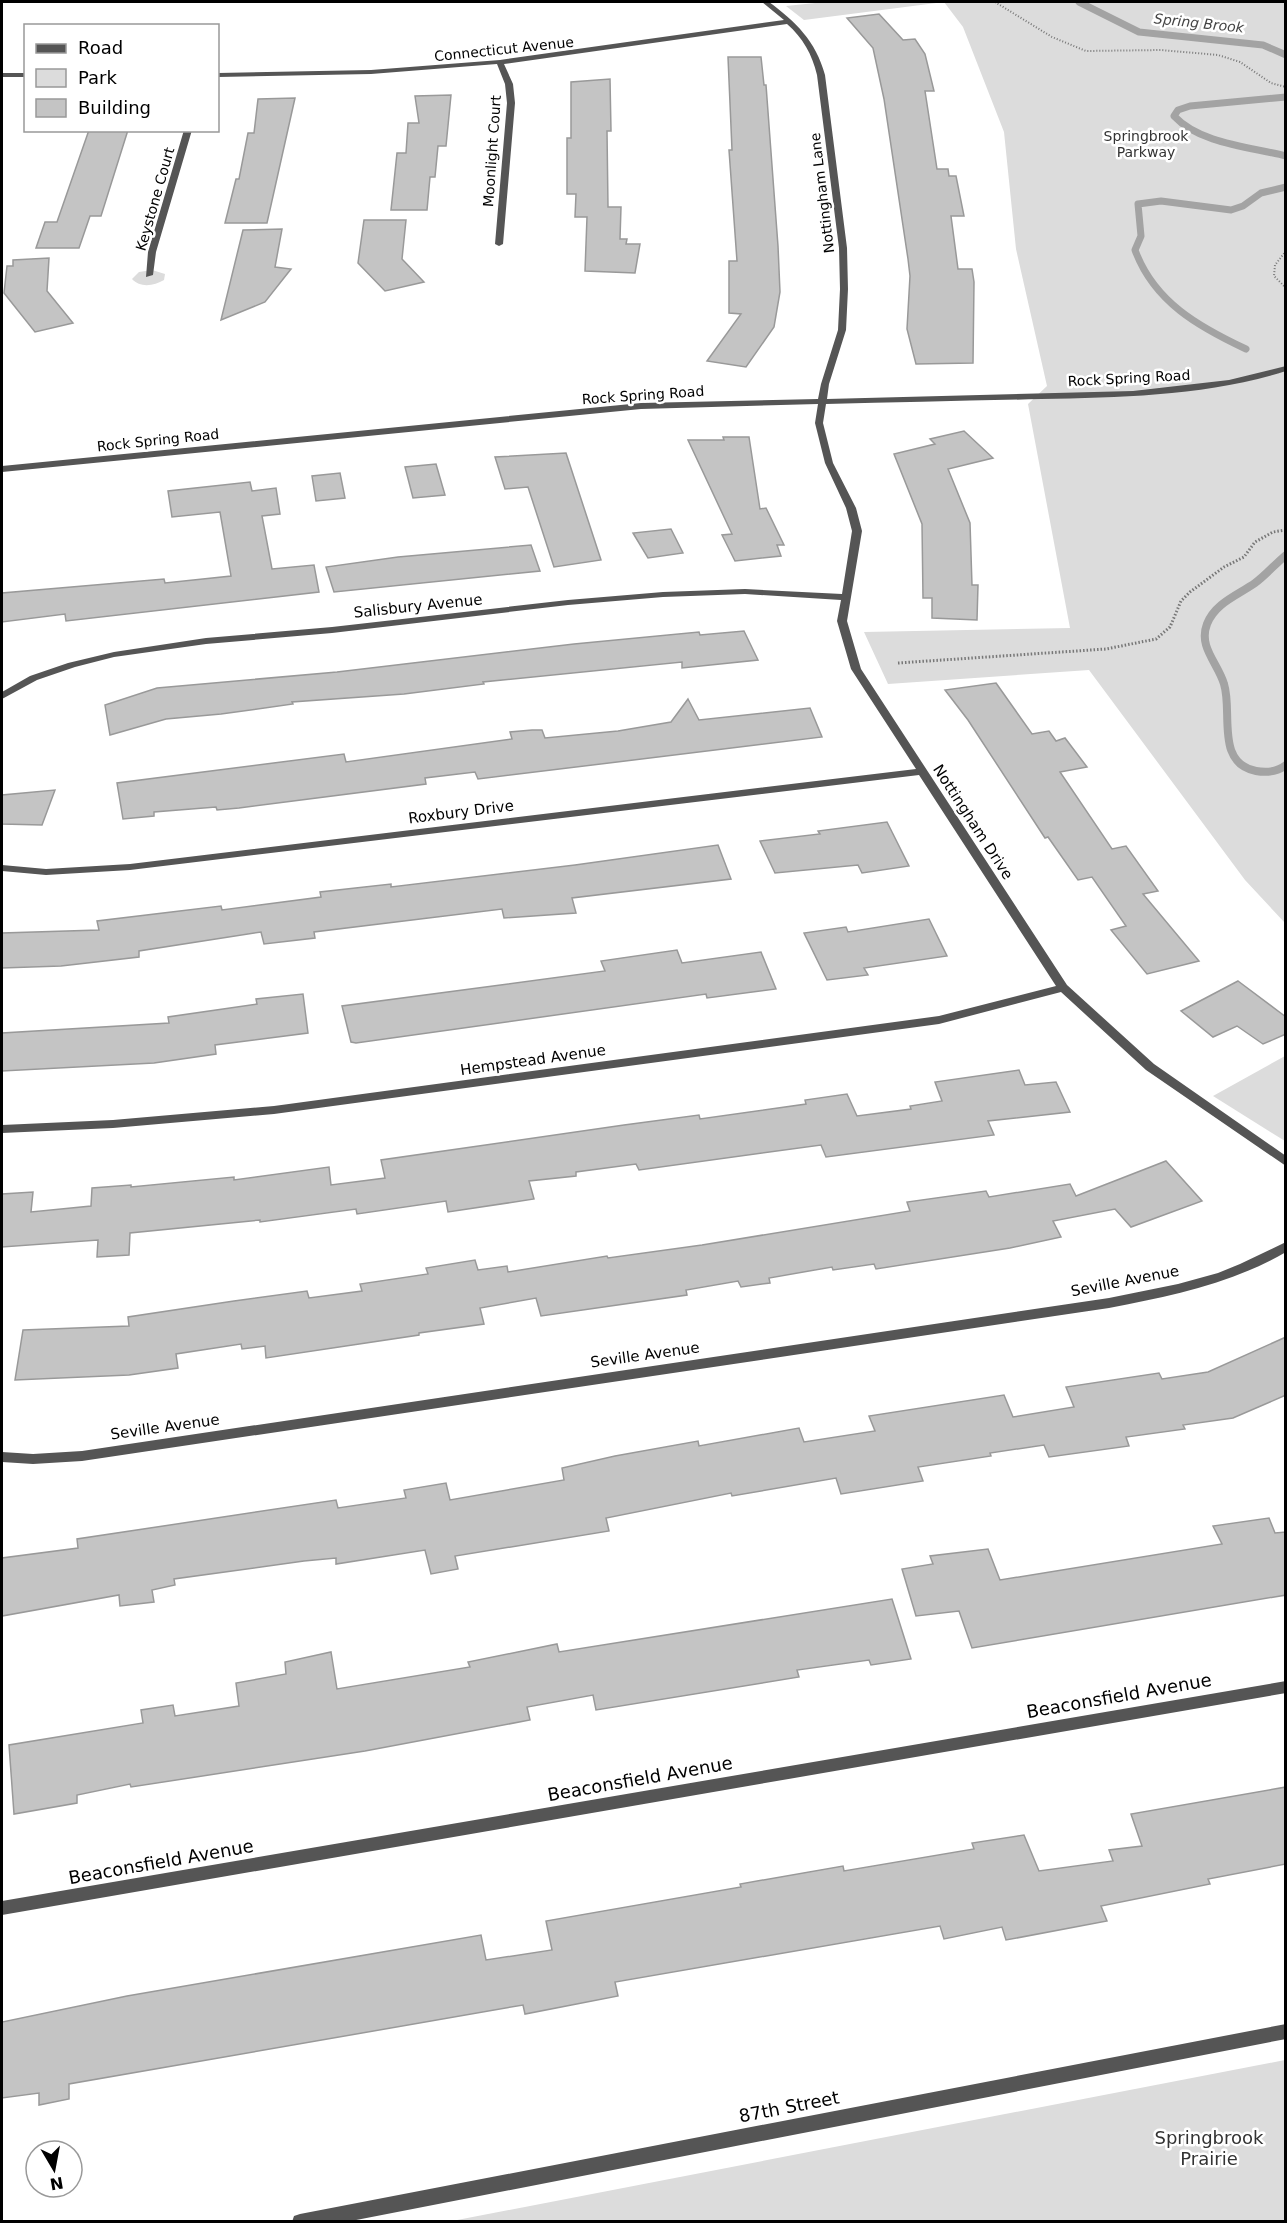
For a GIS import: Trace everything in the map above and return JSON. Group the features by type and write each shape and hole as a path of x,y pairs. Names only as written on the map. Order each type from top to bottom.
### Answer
{"street":[{"name":"Nottingham Lane","path":"765,2 791,21 812,47 818,60 843,248 842,330 821,400"},
{"name":"Connecticut Avenue","path":"219,75 371,72 500,62 791,21"},
{"name":"Moonlight Court","path":"499,244 511,103 509,84 500,62"},
{"path":"2,75 24,75"},
{"name":"Keystone Court","path":"149,275 153,252 187,132"},
{"name":"Rock Spring Road","path":"2,469 641,406 1133,394 1200,388 1261,377 1286,368"},
{"name":"Nottingham Drive","path":"821,400 819,423 823,445 851,508 857,531 842,621 856,669 1063,988 1150,1067 1286,1162"},
{"name":"Salisbury Avenue","path":"2,696 16,686 81,663 174,647 665,594 758,591 846,597"},
{"name":"Roxbury Drive","path":"2,868 45,872 130,867 922,771"},
{"name":"Hempstead Avenue","path":"2,1129 113,1124 298,1107 939,1020 1063,988"},
{"name":"Seville Avenue","path":"2,1456 33,1459 82,1456 1109,1303 1182,1288 1235,1270 1286,1246"},
{"name":"Beaconsfield Avenue","path":"2,1908 1286,1687"},
{"name":"87th Street","path":"300,2222 1286,2031"}],"path":[{"path":"995,2 1019,19 1060,39 1070,48 1086,51 1188,52 1232,59 1267,82 1284,87"},
{"path":"1286,250 1275,265 1274,276 1286,288"},
{"path":"898,663 1106,649 1156,639 1170,627 1181,601 1190,592 1224,567 1244,557 1255,542 1273,532 1286,530"}],"green space":[{"path":"825,2 944,2 804,20 786,6"},
{"name":"Springbrook Parkway","path":"944,2 1285,2 1285,923 1245,880 1089,670 888,684 864,632 1070,628 1028,404 1047,386 1016,249 1004,132 963,27"},
{"path":"152,270 165,274 164,280 147,285 139,284 132,279 139,272"},
{"path":"1285,1056 1285,1141 1213,1096"},
{"name":"Springbrook Prairie","path":"1285,2060 1285,2221 452,2221"}],"building":[{"path":"879,14 903,40 915,39 925,54 934,91 925,91 937,169 948,169 949,176 956,176 964,216 951,216 958,269 972,269 974,282 973,363 916,364 907,329 910,276 884,99 873,48 847,18"},
{"path":"728,57 761,57 764,85 766,85 778,246 780,292 774,327 746,367 707,361 741,314 729,313 729,261 737,261 729,150 732,150"},
{"path":"610,79 611,131 607,131 608,207 621,207 620,239 627,239 626,244 640,244 635,273 585,271 587,217 575,217 576,194 567,194 567,138 571,138 571,82"},
{"path":"451,95 446,146 438,146 435,177 430,177 427,210 391,210 397,153 406,153 408,123 419,123 415,96"},
{"path":"295,98 267,223 225,223 236,179 239,179 248,133 254,133 258,99"},
{"path":"88,132 127,132 101,216 90,216 79,248 36,248 45,222 57,222"},
{"path":"364,220 406,220 402,259 424,282 385,291 358,263"},
{"path":"282,229 275,267 291,269 265,302 221,320 243,230"},
{"path":"49,258 47,291 73,323 35,332 4,293 7,266 13,266 13,260"},
{"path":"964,431 993,458 948,469 970,523 972,585 978,585 977,620 932,618 932,598 923,598 922,524 894,454 935,444 930,439"},
{"path":"723,437 749,437 760,509 766,508 784,545 777,545 781,556 735,561 722,535 732,534 688,440 724,440"},
{"path":"566,453 601,560 554,567 528,487 505,489 495,457"},
{"path":"436,464 445,495 413,498 405,467"},
{"path":"340,473 345,498 316,501 312,476"},
{"path":"250,482 252,491 276,488 280,514 262,516 272,569 314,565 319,592 66,621 65,614 2,622 2,593 164,579 165,583 231,576 220,512 172,517 168,491"},
{"path":"671,529 683,553 648,558 633,533"},
{"path":"531,545 540,571 334,592 326,567 398,557"},
{"path":"744,631 758,660 682,668 682,662 483,682 484,684 404,694 292,702 293,704 221,714 166,719 110,735 105,705 157,688 337,672 574,644 699,632 700,635"},
{"path":"996,683 1032,734 1049,731 1056,741 1065,738 1087,767 1060,772 1112,849 1126,846 1158,891 1143,894 1199,961 1147,974 1111,930 1126,926 1092,877 1078,880 1048,837 1045,838 968,720 945,690"},
{"path":"688,699 699,720 810,708 822,737 478,779 475,772 425,778 426,784 239,808 217,810 216,807 154,812 154,816 123,819 117,783 344,754 346,762 512,739 510,732 542,730 545,738 618,731 671,722"},
{"path":"55,790 42,825 2,824 2,795"},
{"path":"887,822 909,866 862,873 858,865 775,873 760,841 820,834 818,831"},
{"path":"718,845 731,879 572,898 576,913 504,918 502,909 314,932 315,938 264,944 261,932 139,951 139,957 61,966 2,968 2,933 99,930 97,921 221,906 222,910 321,897 320,892 391,884 391,887"},
{"path":"929,919 947,956 864,968 868,975 827,980 804,933 846,927 848,932"},
{"path":"677,950 682,963 761,952 776,989 707,998 706,994 356,1043 351,1042 342,1006 605,971 601,961"},
{"path":"1238,981 1286,1017 1286,1034 1263,1044 1237,1026 1213,1037 1181,1011"},
{"path":"303,994 308,1033 215,1045 216,1054 154,1063 2,1071 2,1033 169,1023 168,1017 257,1004 256,999"},
{"path":"1019,1070 1025,1085 1056,1082 1070,1112 988,1121 994,1135 826,1157 821,1145 639,1170 636,1164 576,1172 576,1176 529,1181 534,1199 448,1212 446,1201 357,1214 356,1209 260,1222 260,1220 130,1233 129,1255 97,1257 98,1240 2,1247 2,1194 33,1192 31,1212 91,1206 92,1188 131,1185 131,1187 234,1177 234,1180 329,1167 331,1185 385,1178 381,1160 699,1115 700,1119 806,1104 805,1100 847,1094 857,1116 911,1109 910,1106 942,1101 935,1082"},
{"path":"1166,1161 1202,1201 1131,1227 1115,1209 1053,1221 1061,1237 1010,1248 876,1269 874,1264 833,1270 832,1267 769,1278 770,1283 741,1287 738,1281 686,1290 687,1295 541,1316 536,1298 480,1308 484,1324 419,1333 419,1335 266,1358 265,1346 242,1349 241,1344 176,1354 178,1368 129,1375 15,1380 23,1330 129,1326 128,1317 234,1301 307,1291 309,1298 362,1291 360,1284 428,1274 426,1268 475,1260 478,1270 507,1266 508,1272 607,1256 608,1258 702,1245 910,1211 907,1202 986,1191 989,1197 1070,1184 1076,1196"},
{"path":"1286,1337 1286,1395 1233,1418 1183,1425 1185,1429 1126,1437 1129,1446 1049,1457 1044,1445 990,1453 991,1456 918,1467 923,1481 841,1494 836,1478 732,1496 731,1493 606,1518 609,1531 455,1556 458,1569 431,1574 425,1550 336,1564 336,1558 304,1561 174,1579 175,1585 152,1590 154,1602 120,1606 119,1595 2,1616 2,1558 78,1548 77,1539 336,1500 338,1508 406,1498 404,1490 446,1483 450,1500 564,1480 562,1468 615,1456 698,1441 699,1446 799,1428 804,1442 875,1431 869,1416 1004,1395 1013,1417 1074,1407 1066,1387 1159,1373 1162,1379 1208,1372"},
{"path":"1269,1518 1275,1533 1286,1532 1286,1595 972,1648 959,1611 916,1616 902,1569 933,1564 930,1556 988,1549 1000,1580 1222,1544 1213,1526"},
{"path":"892,1599 911,1659 871,1665 869,1660 797,1670 799,1677 596,1710 593,1695 527,1707 530,1720 365,1751 131,1787 130,1784 77,1795 77,1803 14,1814 9,1745 143,1723 141,1710 173,1705 175,1716 239,1706 236,1683 286,1674 285,1662 331,1652 337,1689 470,1667 468,1662 557,1644 559,1652"},
{"path":"1286,1787 1286,1864 1208,1879 1210,1884 1101,1906 1107,1921 1006,1940 1002,1927 944,1939 940,1926 615,1982 618,1996 525,2014 523,2005 69,2084 69,2099 39,2105 39,2093 2,2098 2,2022 127,1996 481,1935 486,1960 552,1950 546,1921 741,1887 740,1884 843,1866 844,1871 974,1849 972,1843 1024,1835 1039,1871 1113,1861 1109,1850 1142,1846 1131,1814"}],"waterway":[{"name":"Spring Brook","path":"1079,2 1139,32 1263,45 1286,55"},
{"name":"Spring Brook","path":"1286,97 1190,106 1178,110 1174,116 1198,133 1212,139 1286,156"},
{"name":"Spring Brook","path":"1246,349 1195,322 1180,311 1154,284 1135,250 1141,236 1138,204 1161,201 1231,210 1243,206 1261,193 1286,187"},
{"name":"Spring Brook","path":"1286,555 1259,580 1215,610 1205,632 1207,648 1224,684 1228,735 1235,758 1243,766 1260,772 1275,771 1286,765"}]}
